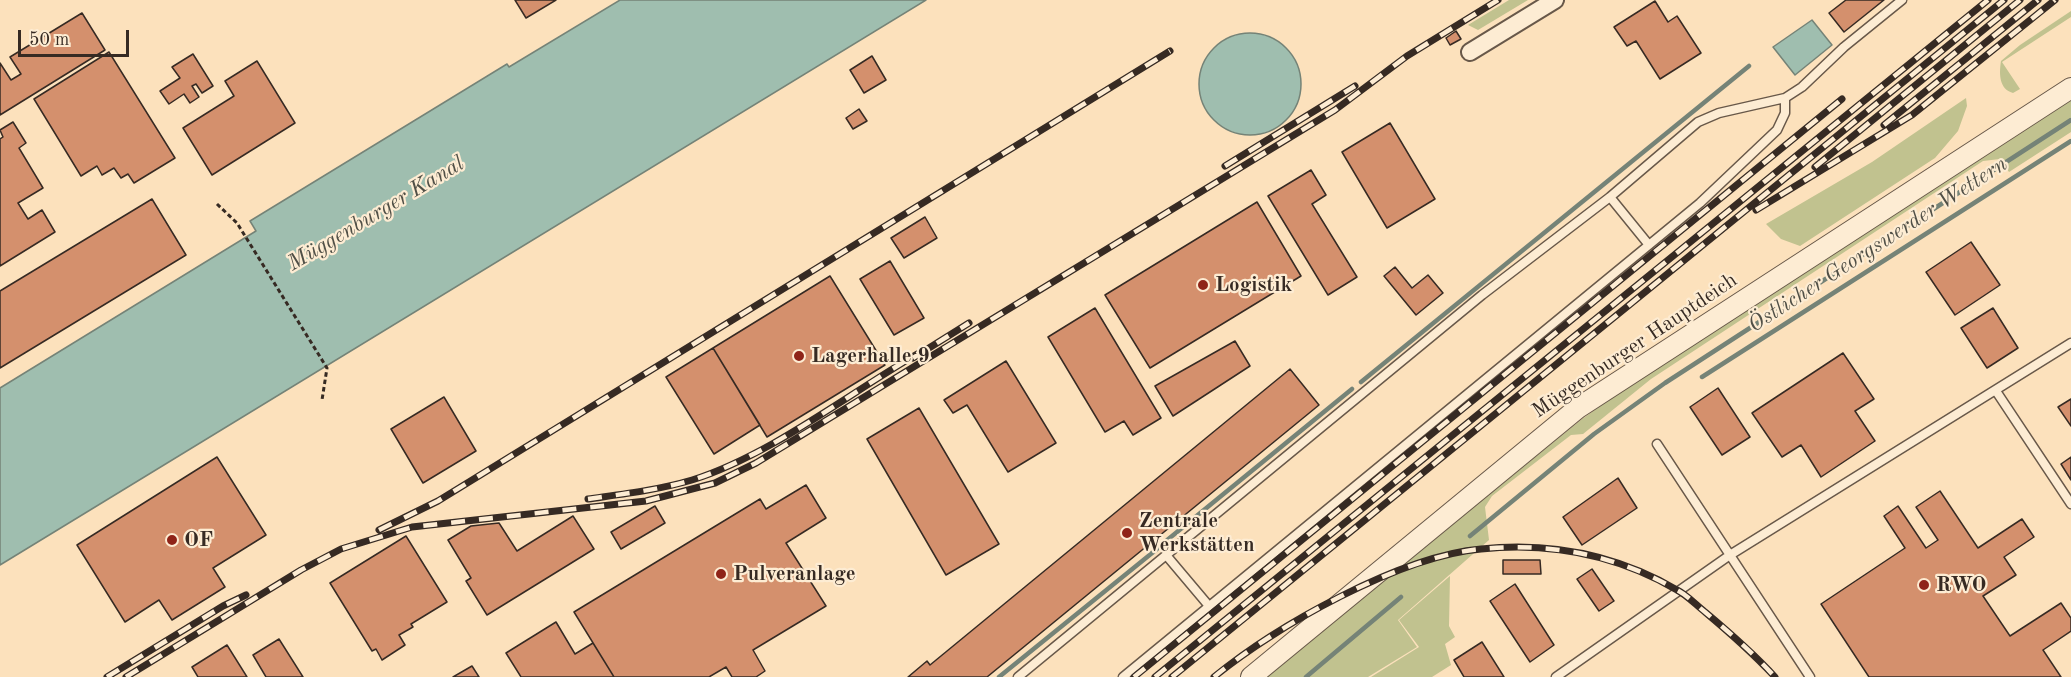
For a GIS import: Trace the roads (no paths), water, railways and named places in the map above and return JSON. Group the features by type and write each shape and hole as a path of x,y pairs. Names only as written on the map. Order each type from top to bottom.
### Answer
{"street":[{"path":"1470,52 1556,0"},
{"name":"Müggenburger Hauptdeich","path":"1251,677 1578,408 2071,88"}],"lane":[{"path":"1018,677 1482,295 1610,197 1698,122 1719,113 1785,98 1802,87 1844,47 1902,0"},
{"path":"1123,677 1700,203 1777,130 1785,113 1785,98"},
{"path":"1610,197 1649,245"},
{"path":"1556,677 1730,555 2071,343"},
{"path":"1996,391 2071,504"},
{"path":"1657,444 1810,677"},
{"path":"1166,555 1209,606"}],"water":[{"name":"Müggenburger Kanal","path":"620,0 926,0 0,565 0,388 256,231 250,221 507,64 509,67"},
{"path":"1812,20 1832,45 1795,75 1773,47"},
{"path":"1250,33 1270,37 1286,48 1297,64 1301,84 1297,104 1286,120 1270,131 1250,135 1230,131 1214,120 1203,104 1199,84 1203,64 1214,48 1230,37"}],"waterway":[{"path":"1361,382 1749,66"},
{"path":"1470,536 1594,434 1665,383 2071,120"},
{"name":"Östlicher Georgswerder Wettern","path":"1702,377 2071,141"},
{"path":"1166,541 1352,389"},
{"path":"999,677 1157,549"},
{"path":"1306,677 1401,597"}],"railway":[{"path":"126,677 301,570 341,549 412,527 646,501 715,483 756,463 1335,110 1407,56 1498,0"},
{"path":"1155,677 1988,0"},
{"path":"1172,677 2004,0"},
{"path":"1815,167 2020,0"},
{"path":"1884,125 2038,0"},
{"path":"1756,210 1912,115 2055,0"},
{"path":"379,530 438,501 1170,51"},
{"path":"1225,166 1355,86"},
{"path":"1134,677 1842,99"},
{"path":"913,358 969,323"},
{"path":"588,499 666,486 692,480 721,469 779,440 919,353"},
{"path":"1214,677 1270,636 1340,596 1377,579 1449,554 1507,547 1582,554 1607,560 1654,578 1688,597 1741,643 1775,677"},
{"path":"107,677 223,606 246,595"}],"place":[{"name":"Logistik","path":"1203,285"},
{"name":"Lagerhalle 9","path":"799,356"},
{"name":"Zentrale Werkstätten","path":"1127,533"},
{"name":"OF","path":"172,540"},
{"name":"Pulveranlage","path":"721,574"},
{"name":"RWO","path":"1924,585"}]}
